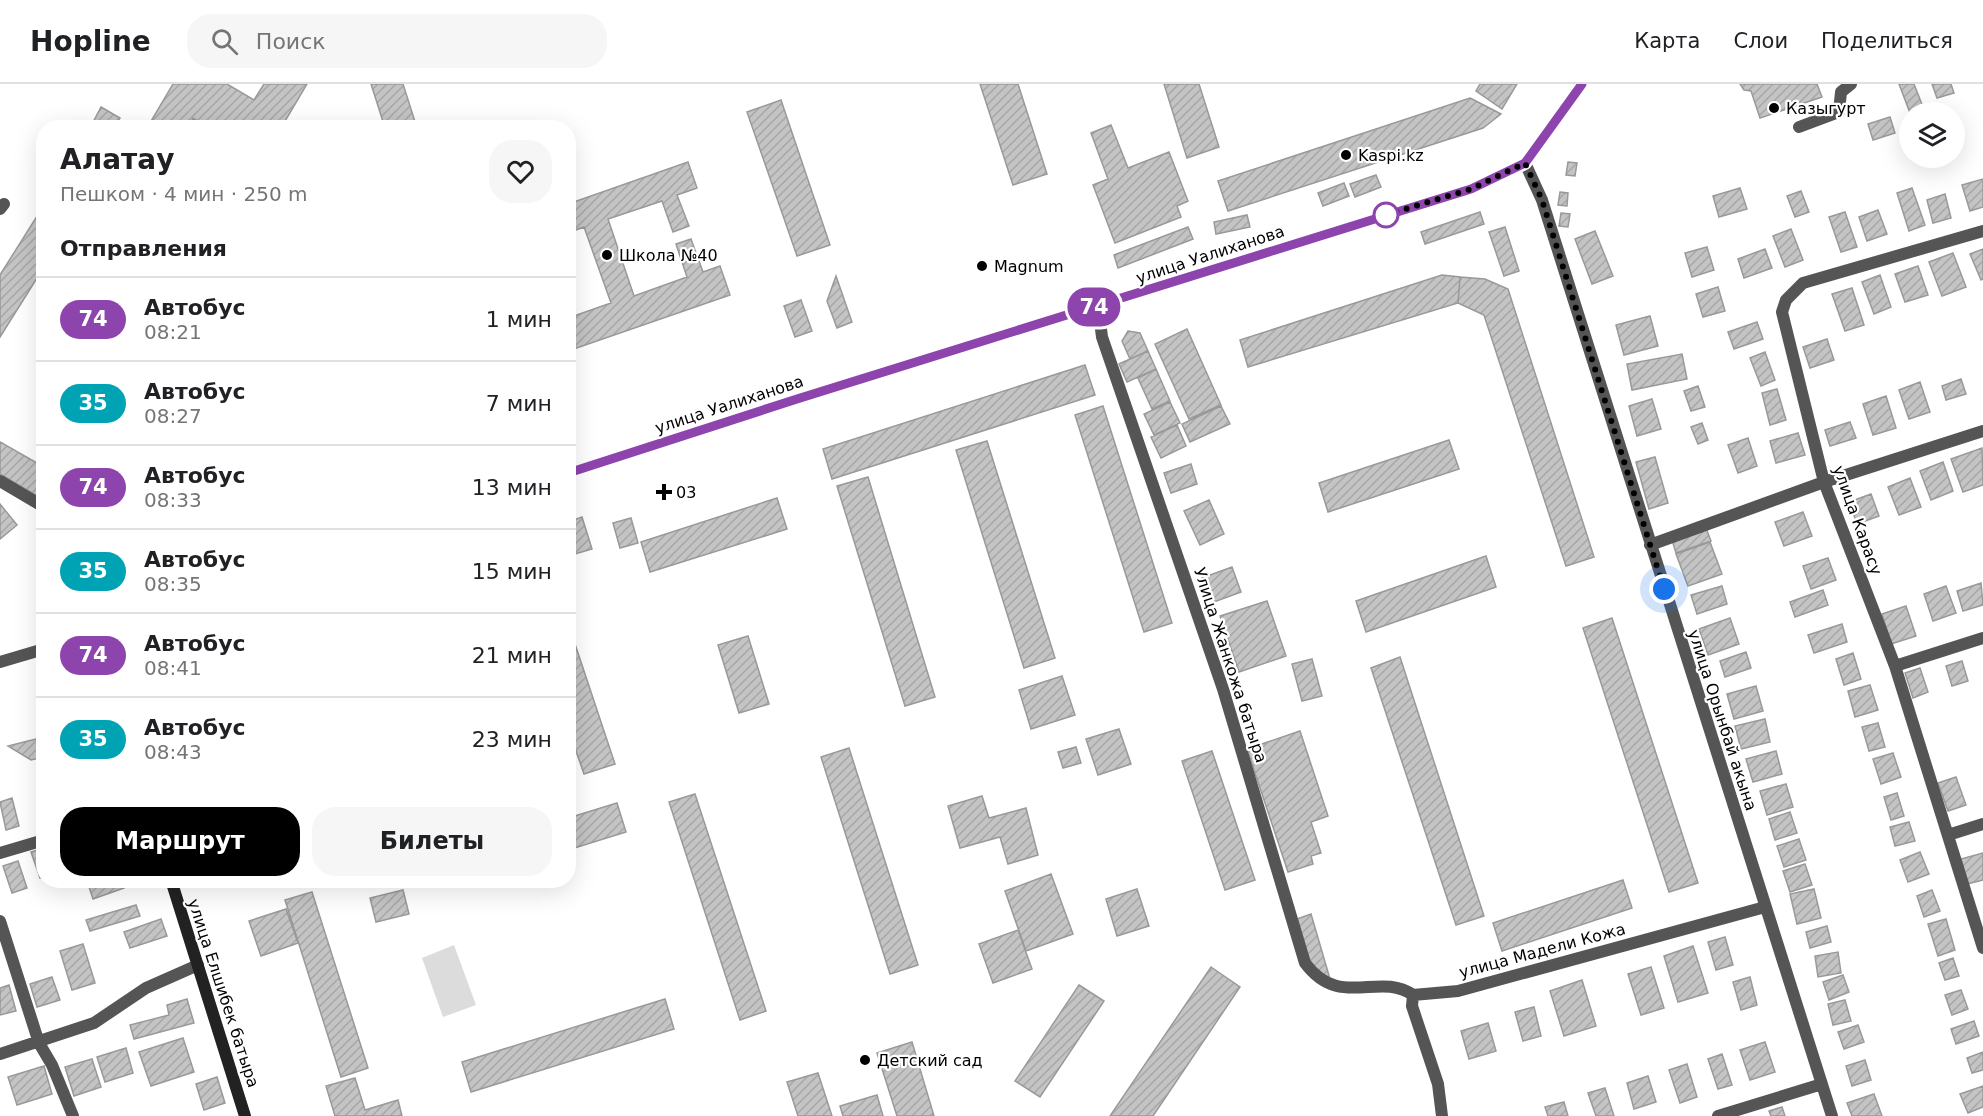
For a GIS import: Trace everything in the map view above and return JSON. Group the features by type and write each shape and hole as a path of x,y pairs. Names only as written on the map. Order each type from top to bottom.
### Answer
{"main road":[{"name":"улица Уалиханова","path":"576,470 1471,189 1525,163 1582,84"},
{"name":"улица Елшибек батыра","path":"174,888 246,1116"}],"street":[{"path":"1799,127 1839,112 1841,92 1851,84"},
{"name":"улица Орынбай акына","path":"1525,163 1542,200 1832,1116"},
{"name":"улица Карасу","path":"1983,231 1803,283 1786,300 1782,312 1824,482 1895,666 1983,948"},
{"name":"Улица Жанкожа батыра","path":"1098,306 1102,337 1223,689 1305,963 1315,976 1330,984 1347,988 1398,985 1413,995"},
{"path":"1650,545 1824,482 1983,431"},
{"path":"0,481 36,502"},
{"path":"1895,666 1983,638"},
{"path":"0,662 36,651"},
{"path":"1948,835 1983,824"},
{"path":"0,853 36,842"},
{"name":"улица Мадели Кожа","path":"1413,995 1458,991 1765,907"},
{"path":"0,921 39,1043 52,1065 73,1116"},
{"path":"0,1054 94,1023 146,988 198,965"},
{"path":"1413,995 1412,1006 1438,1084 1442,1116"},
{"path":"1718,1116 1822,1083"}],"shaded area":[{"path":"454,945 476,1005 443,1017 422,958"}],"building":[{"path":"173,84 227,84 254,100 264,84 307,84 286,120 196,120 193,118 192,120 152,120"},
{"path":"371,84 403,84 414,120 382,120"},
{"path":"980,84 1018,84 1047,174 1013,185"},
{"path":"1164,84 1199,84 1219,147 1187,158"},
{"path":"1480,84 1517,84 1502,109 1476,91"},
{"name":"Казыгурт","path":"1740,84 1817,84 1822,97 1760,118 1751,91 1744,90"},
{"path":"1899,84 1914,84 1921,102 1906,102"},
{"path":"1932,84 1951,84 1954,93 1937,98"},
{"path":"1470,98 1501,114 1483,128 1228,211 1218,181"},
{"path":"781,100 830,245 797,256 747,112"},
{"path":"101,107 120,118 119,120 94,120"},
{"path":"1890,117 1895,133 1873,140 1868,124"},
{"path":"1111,125 1128,168 1169,152 1188,201 1177,206 1181,217 1115,243 1093,185 1108,179 1091,133"},
{"name":"Школа №40","path":"688,162 697,188 677,195 689,226 673,232 662,201 608,219 634,296 687,277 676,244 691,239 703,272 720,266 730,295 576,348 576,315 611,303 584,227 576,230 576,201"},
{"path":"1568,162 1577,163 1575,176 1566,175"},
{"path":"1376,175 1381,187 1355,197 1350,184"},
{"path":"1983,179 1983,207 1970,211 1962,185"},
{"path":"1344,183 1349,196 1323,206 1318,193"},
{"path":"1740,188 1747,209 1719,217 1713,196"},
{"path":"1912,188 1925,225 1909,231 1897,193"},
{"path":"1801,191 1809,212 1795,217 1787,196"},
{"path":"1560,192 1568,193 1567,206 1558,205"},
{"path":"1945,194 1951,218 1933,223 1927,200"},
{"path":"1878,210 1887,234 1867,241 1859,217"},
{"path":"1480,212 1484,224 1425,244 1421,232"},
{"path":"1845,212 1857,247 1841,252 1829,217"},
{"path":"1561,213 1570,214 1568,227 1559,226"},
{"path":"1247,215 1250,227 1216,234 1214,222"},
{"path":"36,218 36,280 0,337 0,275"},
{"path":"1188,227 1193,239 1118,268 1114,255"},
{"path":"1505,227 1519,271 1504,276 1489,232"},
{"path":"1791,229 1803,260 1785,267 1773,236"},
{"path":"1595,231 1613,276 1592,284 1575,239"},
{"path":"1707,247 1714,270 1692,277 1685,253"},
{"path":"1765,249 1772,268 1744,278 1738,259"},
{"path":"1983,249 1983,279 1981,280 1970,254"},
{"path":"1953,253 1966,287 1942,296 1929,262"},
{"path":"1918,266 1928,295 1905,302 1895,274"},
{"path":"1442,275 1460,277 1458,303 1248,367 1240,340"},
{"path":"1880,275 1891,307 1874,314 1862,282"},
{"path":"836,276 852,322 837,328 827,301"},
{"path":"1460,277 1485,279 1508,289 1594,557 1566,566 1484,315 1458,303"},
{"path":"1718,287 1725,311 1703,317 1696,294"},
{"path":"1852,288 1864,325 1845,331 1832,294"},
{"path":"801,300 812,331 795,337 784,306"},
{"path":"1650,316 1658,346 1624,355 1616,325"},
{"path":"1757,322 1763,339 1734,349 1728,332"},
{"path":"1187,329 1221,405 1189,419 1155,344"},
{"path":"1128,331 1140,333 1148,351 1130,359 1122,341"},
{"path":"1827,339 1834,360 1810,368 1803,347"},
{"path":"1148,351 1156,369 1127,382 1119,364"},
{"path":"1765,352 1775,380 1761,386 1750,358"},
{"path":"1682,354 1687,379 1632,390 1627,364"},
{"path":"1085,365 1095,395 832,479 823,449"},
{"path":"1156,369 1170,401 1152,409 1138,378"},
{"path":"1961,379 1966,394 1946,400 1942,386"},
{"path":"1920,382 1930,412 1909,419 1899,390"},
{"path":"1698,386 1705,407 1691,411 1684,391"},
{"path":"1777,389 1786,420 1770,425 1762,393"},
{"path":"1886,396 1896,428 1873,435 1863,404"},
{"path":"1652,399 1661,429 1637,436 1629,406"},
{"path":"1170,402 1180,423 1154,435 1144,414"},
{"path":"1103,406 1172,623 1144,632 1075,415"},
{"path":"1221,406 1230,424 1190,442 1182,424"},
{"path":"1850,422 1856,438 1830,446 1825,430"},
{"path":"1702,423 1708,440 1698,444 1691,427"},
{"path":"1177,425 1186,446 1161,458 1151,437"},
{"path":"1798,433 1805,455 1776,463 1770,441"},
{"path":"1748,438 1757,466 1738,473 1728,445"},
{"path":"1449,440 1459,469 1328,512 1319,483"},
{"path":"987,441 1055,658 1024,668 956,450"},
{"path":"0,442 36,462 36,495 0,474"},
{"path":"1982,448 1983,485 1963,492 1951,459"},
{"path":"1655,457 1668,503 1649,509 1636,462"},
{"path":"1943,462 1953,491 1931,500 1920,471"},
{"path":"1191,464 1197,484 1171,493 1164,473"},
{"path":"868,477 935,697 905,706 837,486"},
{"path":"1910,478 1921,507 1899,515 1888,487"},
{"path":"1871,494 1879,516 1857,524 1849,502"},
{"path":"777,498 787,529 650,572 641,542"},
{"path":"1209,500 1224,534 1200,545 1184,511"},
{"path":"0,504 17,525 0,539"},
{"path":"1803,512 1812,536 1784,546 1775,522"},
{"path":"582,517 592,549 576,554 576,519"},
{"path":"631,518 638,543 620,548 613,523"},
{"path":"1706,528 1711,541 1676,553 1672,540"},
{"path":"1710,542 1722,574 1688,586 1676,554"},
{"path":"1486,556 1496,587 1366,632 1356,601"},
{"path":"1828,558 1836,580 1811,589 1803,566"},
{"path":"1232,567 1241,592 1211,603 1202,578"},
{"path":"1981,583 1983,605 1963,611 1957,591"},
{"path":"1722,586 1727,604 1697,614 1691,595"},
{"path":"1946,586 1956,613 1933,621 1924,594"},
{"path":"1823,590 1828,605 1795,617 1790,602"},
{"path":"1267,601 1286,656 1239,672 1220,616"},
{"path":"1906,606 1916,636 1891,644 1882,614"},
{"path":"1612,618 1698,883 1669,892 1583,628"},
{"path":"1730,618 1739,644 1708,655 1699,629"},
{"path":"1842,624 1847,642 1814,653 1808,635"},
{"path":"748,636 769,704 739,713 718,645"},
{"path":"576,647 615,764 584,774 576,751"},
{"path":"1746,652 1751,668 1725,677 1720,661"},
{"path":"1853,653 1861,679 1844,685 1836,659"},
{"path":"1400,657 1484,916 1456,925 1371,668"},
{"path":"1312,659 1322,696 1302,701 1292,664"},
{"path":"1962,661 1968,681 1952,686 1946,666"},
{"path":"1920,668 1928,692 1913,698 1905,673"},
{"path":"1062,676 1075,715 1031,729 1019,690"},
{"path":"1870,685 1878,710 1855,717 1848,691"},
{"path":"1756,686 1763,711 1734,719 1727,694"},
{"path":"1765,719 1770,742 1741,749 1735,726"},
{"path":"1878,723 1885,747 1869,751 1862,727"},
{"path":"1119,729 1131,764 1098,775 1086,739"},
{"path":"1300,731 1328,816 1311,822 1321,853 1311,856 1313,864 1288,872 1247,749"},
{"path":"36,739 36,759 31,760 8,746"},
{"path":"1076,747 1081,763 1063,768 1058,752"},
{"path":"849,748 918,965 890,974 821,757"},
{"path":"1212,751 1255,880 1225,890 1182,761"},
{"path":"1776,751 1782,774 1753,782 1746,759"},
{"path":"1893,753 1901,777 1881,784 1873,759"},
{"path":"1956,777 1966,805 1948,811 1938,783"},
{"path":"1786,784 1793,807 1767,815 1760,791"},
{"path":"1897,793 1904,816 1891,820 1884,797"},
{"path":"695,794 766,1011 740,1020 669,802"},
{"path":"982,796 989,818 1026,808 1038,855 1008,864 1000,837 960,848 948,806"},
{"path":"12,798 19,826 6,830 0,802"},
{"path":"617,803 626,832 576,848 576,816"},
{"path":"1790,812 1797,833 1775,840 1769,819"},
{"path":"1909,822 1915,841 1895,846 1890,827"},
{"path":"1799,839 1806,860 1784,867 1777,846"},
{"path":"36,850 36,866 31,852"},
{"path":"1920,852 1929,874 1908,882 1900,860"},
{"path":"1983,853 1983,880 1967,884 1961,859"},
{"path":"18,861 27,888 12,893 3,866"},
{"path":"1805,864 1812,885 1790,892 1783,871"},
{"path":"1051,874 1073,934 1026,951 1005,891"},
{"path":"1623,880 1632,908 1502,951 1493,923"},
{"path":"89,888 124,888 93,899"},
{"path":"1137,889 1149,926 1117,936 1106,899"},
{"path":"1814,889 1821,918 1797,924 1790,894"},
{"path":"403,890 409,914 376,922 370,898"},
{"path":"1932,890 1940,911 1924,917 1917,896"},
{"path":"312,892 368,1068 341,1077 285,900"},
{"path":"136,905 140,916 90,931 86,920"},
{"path":"286,909 298,943 261,956 249,921"},
{"path":"1311,914 1330,979 1311,968 1297,919"},
{"path":"161,919 167,936 130,948 124,932"},
{"path":"1946,919 1955,950 1938,956 1928,924"},
{"path":"1827,926 1831,942 1810,948 1806,932"},
{"path":"1018,930 1032,969 993,983 979,944"},
{"path":"1725,937 1733,965 1716,970 1708,942"},
{"path":"83,944 95,983 72,990 60,951"},
{"path":"1693,946 1708,993 1678,1002 1664,956"},
{"path":"1838,952 1841,973 1818,977 1815,956"},
{"path":"1953,958 1959,976 1945,980 1939,963"},
{"path":"1211,967 1240,987 1153,1116 1110,1116"},
{"path":"1651,967 1664,1008 1641,1015 1628,974"},
{"path":"1843,975 1849,992 1829,1000 1823,982"},
{"path":"52,977 60,1000 37,1007 30,984"},
{"path":"1750,977 1757,1005 1741,1010 1733,982"},
{"path":"1582,980 1596,1026 1564,1036 1550,991"},
{"path":"9,985 16,1011 0,1015 0,988"},
{"path":"1079,985 1104,1001 1040,1097 1015,1081"},
{"path":"1961,990 1968,1009 1952,1015 1945,995"},
{"path":"187,999 194,1023 134,1039 130,1025 169,1015 167,1005"},
{"path":"665,999 674,1029 471,1092 462,1062"},
{"path":"1845,1000 1851,1021 1833,1025 1828,1004"},
{"path":"1534,1007 1541,1036 1523,1041 1515,1012"},
{"path":"1974,1021 1979,1036 1956,1044 1951,1029"},
{"path":"1488,1023 1496,1051 1469,1059 1461,1031"},
{"path":"1858,1025 1864,1042 1844,1049 1838,1032"},
{"path":"183,1038 194,1072 151,1086 139,1052"},
{"path":"912,1042 934,1116 897,1116 877,1053"},
{"path":"1765,1042 1775,1072 1750,1080 1740,1050"},
{"path":"126,1048 133,1073 105,1082 97,1057"},
{"path":"1983,1052 1983,1070 1972,1073 1967,1058"},
{"path":"1722,1054 1732,1085 1718,1089 1708,1059"},
{"path":"92,1059 101,1087 74,1096 65,1067"},
{"path":"1865,1060 1871,1080 1852,1086 1846,1066"},
{"path":"1687,1064 1697,1097 1680,1103 1669,1070"},
{"path":"44,1066 52,1094 17,1105 8,1077"},
{"path":"818,1073 832,1116 798,1116 787,1082"},
{"path":"1648,1076 1656,1102 1634,1109 1627,1083"},
{"path":"217,1077 225,1103 204,1110 196,1084"},
{"path":"355,1078 365,1110 398,1100 402,1116 335,1116 326,1086"},
{"path":"1983,1086 1983,1107 1968,1113 1960,1094"},
{"path":"1605,1088 1614,1116 1596,1116 1588,1093"},
{"path":"1874,1094 1882,1116 1852,1116 1847,1103"},
{"path":"877,1095 883,1116 843,1116 840,1106"},
{"path":"1564,1102 1568,1116 1548,1116 1545,1107"},
{"path":"1782,1107 1785,1116 1771,1116 1769,1111"}],"bus line":[{"name":"74","path":"576,470 797,399 1471,189 1525,163 1582,84"}],"place":[{"name":"Казыгурт","path":"1774,108"},
{"name":"Kaspi.kz","path":"1346,155"},
{"name":"Школа №40","path":"607,255"},
{"name":"Magnum","path":"982,266"},
{"name":"03","path":"664,492"},
{"name":"Детский сад","path":"865,1060"}],"route":[{"path":"1386,215 1471,189 1525,163 1542,200 1664,589"}]}
